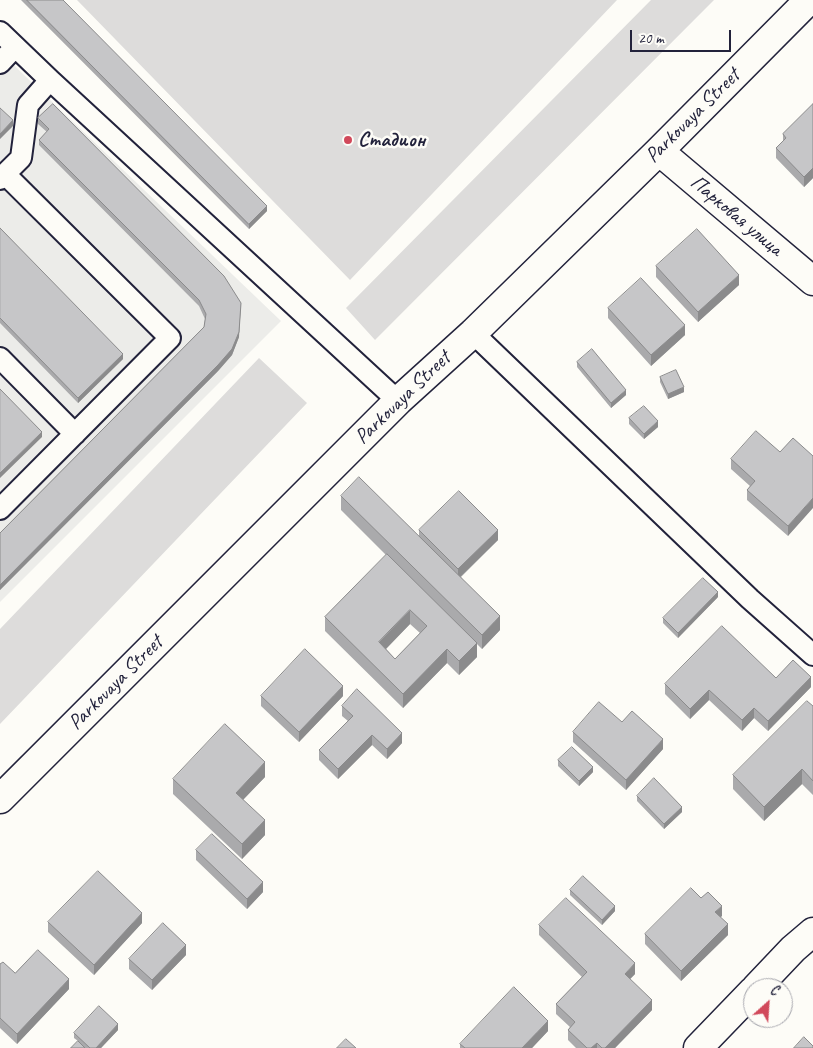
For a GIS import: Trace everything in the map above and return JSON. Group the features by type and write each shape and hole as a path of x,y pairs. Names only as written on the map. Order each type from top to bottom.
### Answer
{"street":[{"name":"Parkovaya Street","path":"0,799 398,400 473,333 659,151 808,0"},
{"name":"Парковая улица","path":"659,151 813,281"},
{"path":"765,978 813,932"},
{"path":"698,1048 743,1001"}],"lane":[{"path":"0,32 398,400"},
{"path":"0,63 15,47"},
{"path":"0,509 170,338 2,176 21,158 28,105 50,80"},
{"path":"473,333 750,599 813,655"},
{"path":"0,358 74,434"}],"shaded area":[{"name":"Стадион","path":"77,0 617,0 350,280"},
{"path":"651,0 714,0 375,340 346,308"},
{"path":"0,52 281,321 0,602"},
{"path":"259,358 307,403 0,724 0,629"}],"building":[{"path":"27,0 63,0 267,206 249,224"},
{"path":"53,104 224,276 241,303 239,332 232,349 218,365 0,585 0,533 204,327 206,314 199,300 39,140 49,129 38,118"},
{"path":"813,104 813,168 804,177 776,148 786,138 783,134"},
{"path":"0,108 13,120 0,134"},
{"path":"0,228 123,354 78,398 0,318"},
{"path":"697,229 739,275 698,312 656,266"},
{"path":"641,278 685,325 651,355 608,308"},
{"path":"592,349 626,390 611,403 577,362"},
{"path":"676,370 684,387 668,394 660,377"},
{"path":"0,389 42,432 0,473"},
{"path":"644,406 658,421 644,434 629,418"},
{"path":"756,431 780,452 793,438 813,456 813,498 788,526 747,490 755,481 731,459"},
{"path":"359,477 500,616 482,635 341,496"},
{"path":"459,491 498,530 458,569 419,530"},
{"path":"387,554 477,643 459,661 447,649 403,694 325,617","holes":["410,610 427,626 395,659 379,642"]},
{"path":"703,578 718,592 678,633 663,618"},
{"path":"722,626 776,678 793,660 811,677 768,721 754,708 742,720 709,690 690,709 665,684"},
{"path":"305,649 343,686 299,732 261,696"},
{"path":"357,689 402,733 387,749 372,735 338,769 319,750 353,716 342,706"},
{"path":"807,701 813,706 813,781 802,769 764,807 733,775"},
{"path":"599,702 622,722 632,711 663,739 626,780 573,732"},
{"path":"225,724 265,762 236,793 265,820 242,844 173,779"},
{"path":"572,747 593,767 579,781 558,760"},
{"path":"654,778 682,807 664,824 637,796"},
{"path":"212,834 263,882 247,899 196,850"},
{"path":"98,871 142,913 94,965 48,922"},
{"path":"583,876 615,906 602,920 570,890"},
{"path":"691,888 701,898 708,892 722,906 715,912 728,924 681,971 645,934"},
{"path":"566,898 635,963 625,974 652,1000 605,1048 602,1048 597,1043 591,1048 587,1048 568,1030 575,1022 556,1004 587,972 539,925"},
{"path":"163,923 186,945 152,980 129,959"},
{"path":"38,950 69,979 17,1034 0,1018 0,964 3,962 15,973"},
{"path":"514,987 548,1021 522,1048 465,1048 460,1044"},
{"path":"99,1006 118,1024 96,1048 90,1048 74,1033"},
{"path":"804,1037 813,1048 794,1048"},
{"path":"346,1039 356,1048 337,1048"},
{"path":"78,1041 85,1048 71,1048"}],"place":[{"name":"Стадион","path":"348,140"}]}
